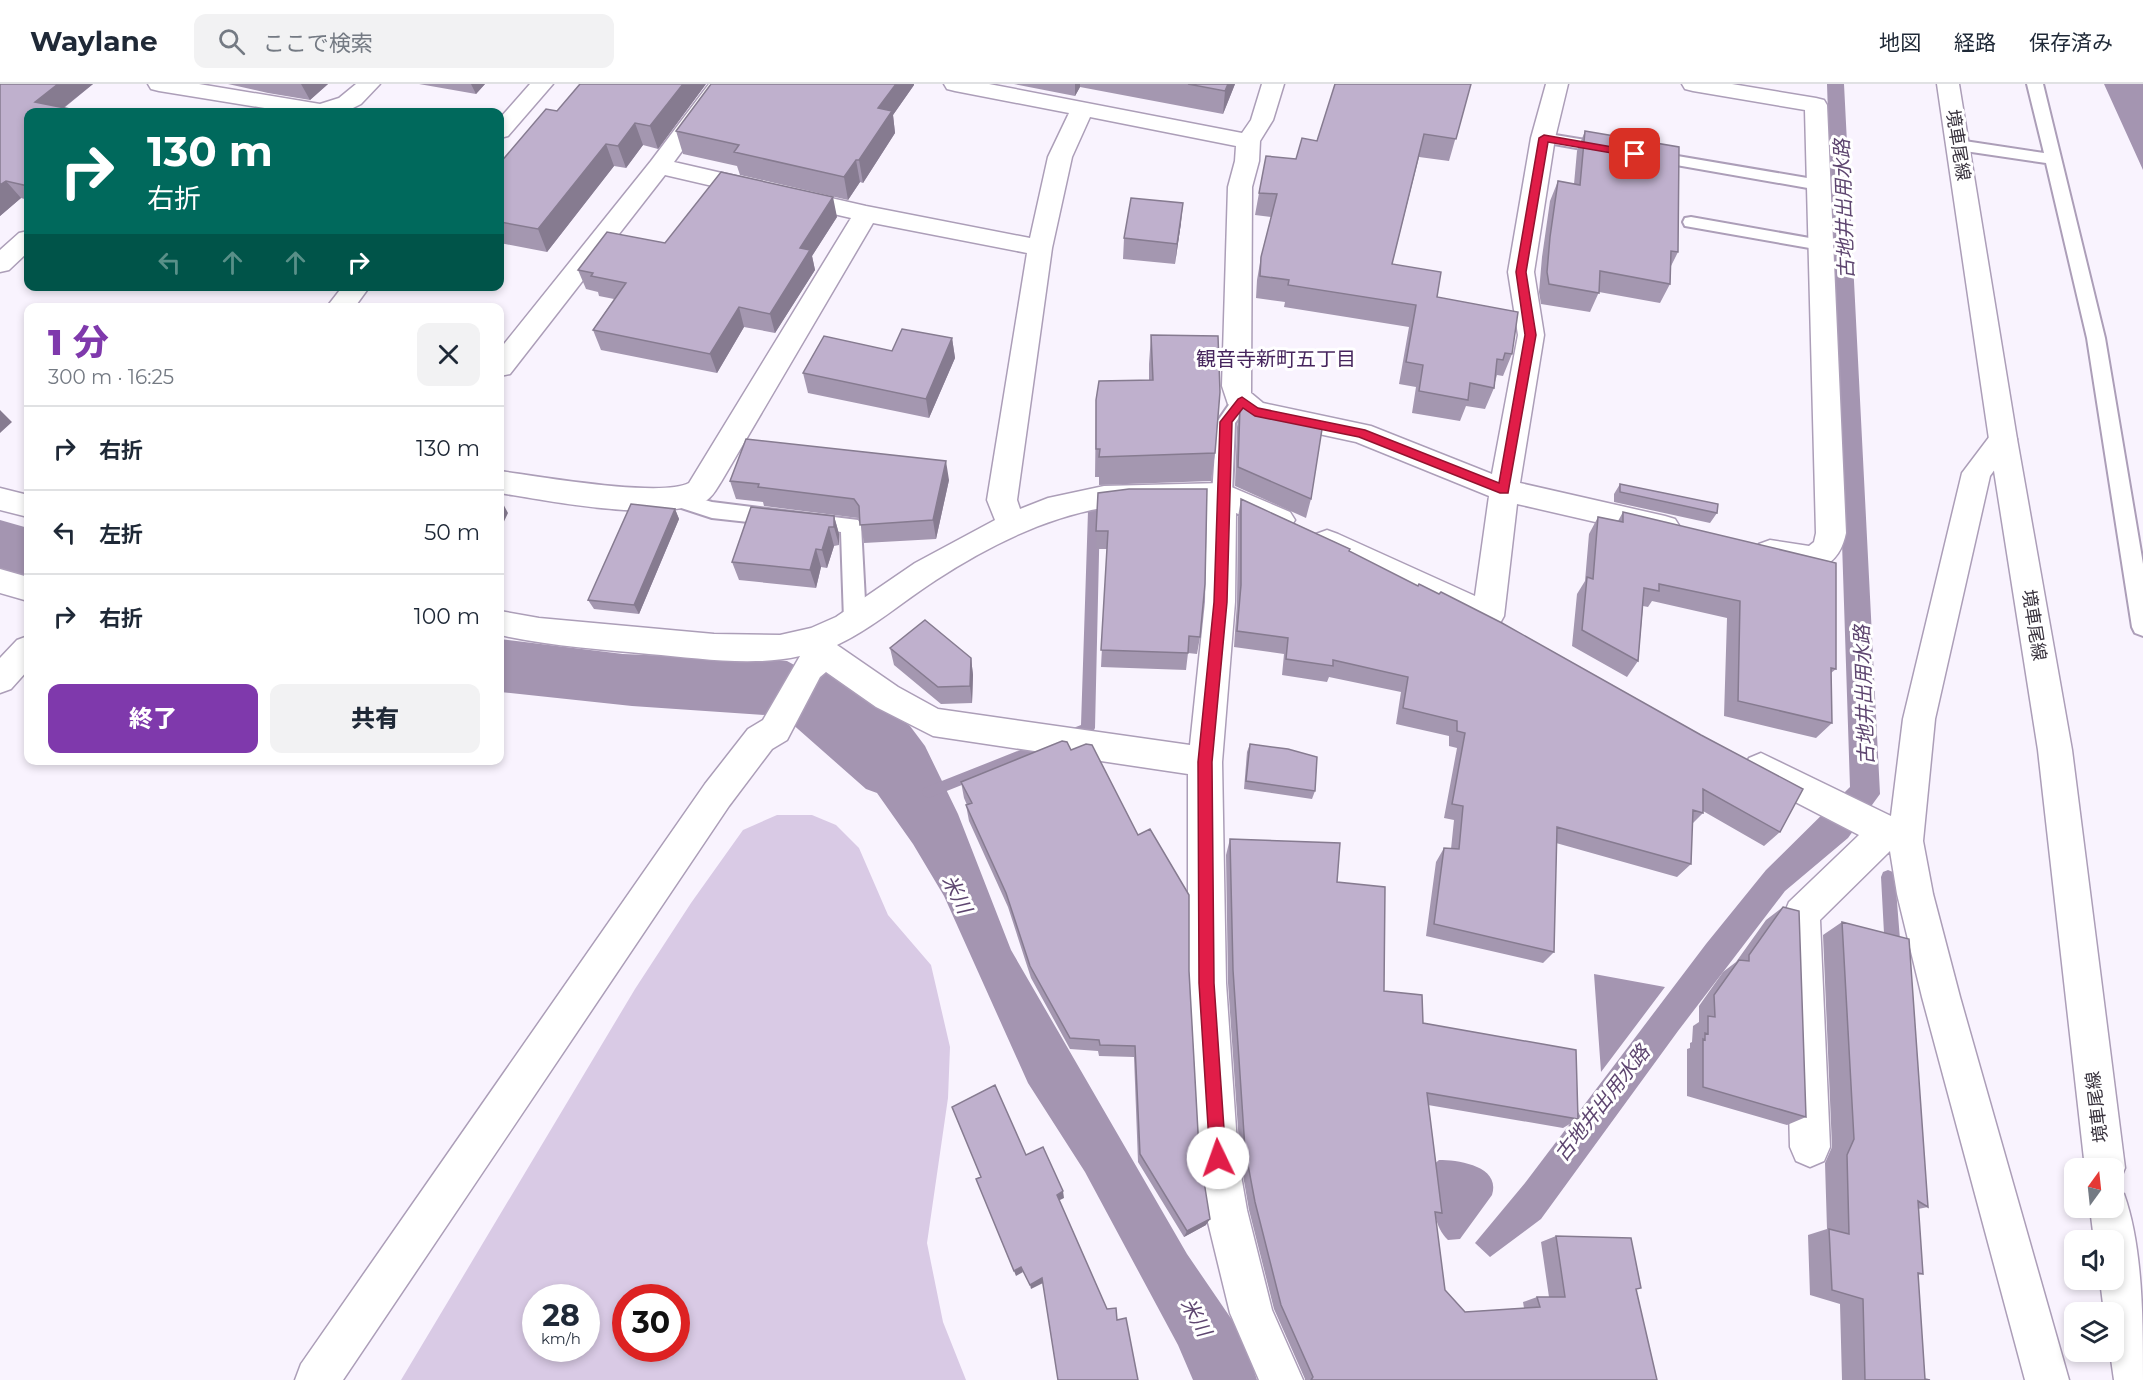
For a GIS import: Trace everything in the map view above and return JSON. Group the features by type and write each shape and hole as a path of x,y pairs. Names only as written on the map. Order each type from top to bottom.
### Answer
{"street":[{"path":"159,84 188,98 290,108"},
{"path":"336,108 350,102 369,84"},
{"path":"504,127 542,84"},
{"path":"504,362 659,166 720,84"},
{"path":"955,84 1248,141"},
{"path":"1273,84 1262,120 1248,141 1247,161 1240,188 1236,386 1242,401 1255,411 1361,433 1504,490 1686,532"},
{"path":"1488,616 1504,490 1531,335 1521,272 1544,138 1557,84"},
{"path":"1693,84 1816,94 1830,546 1825,553 1803,558 1742,546"},
{"name":"境車尾線","path":"1948,84 2003,439 2055,750 2104,1158"},
{"path":"1011,525 1002,500 1040,248 1060,157 1082,110"},
{"path":"659,166 866,214 1040,248"},
{"path":"504,482 642,499 676,499 697,493 704,485 866,214"},
{"path":"0,264 24,243"},
{"path":"343,303 354,291"},
{"path":"1810,1147 1802,914 1888,832 1919,719 1976,473 2003,439"},
{"path":"1222,494 1220,602 1205,762 1207,983 1218,1158 1226,1210 1251,1313 1281,1380"},
{"path":"316,1380 717,795 760,739 776,730 816,653 855,620 926,571 1011,525 1048,509 1104,497 1222,494 1488,616 1518,633"},
{"path":"0,499 24,506"},
{"path":"0,581 24,589"},
{"path":"504,624 539,631 714,647 780,648 816,653 887,697 933,722 1205,762"},
{"path":"0,680 24,653"},
{"path":"1731,753 1888,832 1915,894 1941,997 2047,1380"},
{"path":"2112,1218 2136,1380"}],"lane":[{"path":"2035,84 2096,338 2143,627"},
{"path":"1544,138 1819,185"},
{"path":"1958,145 2053,159"},
{"path":"1691,222 1821,245"},
{"path":"1222,494 1226,422 1242,401"},
{"path":"676,499 712,510 852,525 855,620"}],"shaded area":[{"path":"777,815 812,815 836,825 859,848 888,915 931,965 950,1047 948,1098 927,1243 943,1322 966,1380 401,1380 635,989 691,903 743,830"}],"water":[{"name":"古地井出用水路","path":"1827,84 1844,84 1880,794 1848,838 1785,891 1678,1031 1541,1219 1490,1257 1475,1243 1525,1183 1706,944 1766,870 1850,787"},
{"path":"2104,84 2143,84 2143,170"},
{"path":"0,520 24,527 24,582 0,575"},
{"name":"米川","path":"504,639 623,654 787,661 798,667 824,672 877,702 910,726 925,746 958,814 1011,950 1187,1254 1243,1336 1257,1380 1193,1380 1178,1345 1085,1172 1028,1083 944,896 913,844 877,793 866,789 790,722 765,715 632,706 504,692"},
{"path":"1594,974 1665,987 1601,1072"},
{"path":"1439,1160 1457,1161 1476,1167 1490,1177 1493,1185 1492,1195 1460,1239 1448,1240 1442,1233 1435,1215 1433,1165"}],"building":[{"path":"0,84 58,84 35,102 65,108 24,108 24,185 6,181 0,185"},
{"path":"580,84 683,84 650,126 635,123 618,146 606,144 538,229 504,223 504,158 546,109 557,111"},
{"path":"711,84 896,84 878,108 892,111 859,160 856,160 844,177 734,152 739,145 676,131"},
{"path":"1188,84 1228,84 1225,91"},
{"path":"1335,84 1471,84 1456,139 1424,134 1392,264 1441,272 1437,297 1518,312 1512,354 1505,353 1503,360 1497,359 1494,388 1470,383 1468,400 1419,391 1423,365 1406,362 1416,305 1288,285 1289,280 1260,276 1261,257 1277,194 1259,193 1266,156 1296,159 1302,138 1317,141"},
{"path":"1585,131 1679,147 1678,252 1671,251 1670,284 1600,271 1599,293 1549,284 1547,272 1550,237 1558,181 1580,185"},
{"path":"721,172 833,197 800,248 810,250 770,314 739,307 710,354 593,330 626,283 591,276 593,273 578,270 607,232 665,243"},
{"path":"1131,198 1183,203 1177,244 1124,238"},
{"path":"902,329 952,338 926,399 803,373 824,336 892,351"},
{"path":"1151,335 1218,336 1220,392 1215,453 1099,457 1100,449 1096,449 1096,400 1099,381 1153,380"},
{"path":"1240,407 1313,420 1312,427 1322,429 1311,499 1238,467"},
{"path":"746,439 946,461 933,520 860,525 859,506 854,499 758,487 759,484 730,481"},
{"path":"1620,484 1718,504 1717,513 1620,492"},
{"path":"1129,489 1207,489 1205,584 1200,637 1189,636 1188,653 1101,650 1108,531 1096,531 1098,493"},
{"path":"1241,499 1350,549 1349,551 1418,586 1419,584 1439,594 1441,592 1502,623 1701,735 1803,789 1780,832 1703,789 1703,813 1693,810 1691,864 1557,827 1554,952 1434,924 1444,848 1459,849 1463,806 1452,804 1465,733 1457,731 1457,721 1403,708 1408,677 1333,660 1333,666 1286,659 1288,638 1237,631 1241,585"},
{"path":"631,504 675,509 634,605 588,600"},
{"path":"751,507 834,516 834,527 829,527 822,550 816,549 810,570 732,562"},
{"path":"1623,512 1836,563 1836,669 1831,668 1832,723 1738,701 1740,601 1659,584 1659,591 1644,588 1638,661 1582,630 1587,577 1593,579 1598,517 1623,522"},
{"path":"925,620 971,658 970,686 938,687 890,648"},
{"path":"1062,741 1067,742 1071,750 1086,744 1092,745 1138,835 1150,829 1189,895 1189,971 1199,1150 1210,1219 1187,1231 1140,1154 1135,1046 1100,1045 1099,1040 1070,1038 1030,966 1006,893 966,805 972,803 961,782"},
{"path":"1250,744 1288,749 1317,757 1315,791 1246,781"},
{"path":"1230,839 1340,843 1337,882 1385,887 1384,991 1422,995 1423,1023 1576,1050 1578,1119 1427,1093 1442,1213 1435,1212 1445,1290 1465,1312 1540,1307 1537,1297 1565,1297 1556,1236 1631,1238 1641,1288 1636,1289 1657,1380 1311,1380 1313,1377 1281,1305 1255,1202 1245,1149 1233,970"},
{"path":"1783,907 1799,911 1806,1117 1703,1087 1703,1039 1705,1040 1705,1033 1708,1034 1708,1016 1715,1017 1714,995 1739,960 1749,961 1749,955"},
{"path":"1842,922 1909,939 1928,1207 1918,1201 1923,1274 1918,1273 1925,1379 1930,1380 1865,1380 1863,1299 1832,1290 1829,1229 1849,1234 1847,1155 1854,1139"},
{"path":"995,1085 1026,1155 1043,1147 1063,1191 1057,1195 1107,1309 1116,1308 1117,1320 1126,1318 1138,1380 1058,1380 1042,1278 1030,1285 1021,1267 1014,1271 976,1179 981,1177 952,1107"}],"waterway":[{"path":"1068,736 1088,728 1094,511"},
{"path":"929,792 1048,745"},
{"path":"1888,877 1893,952"}],"district":[{"name":"観音寺新町五丁目","path":"1276,359"}],"route":[{"path":"1218,1158 1207,983 1205,762 1220,602 1226,422 1242,401 1255,411 1268,415 1361,433 1504,490 1531,335 1521,272 1544,138 1635,154"}]}
